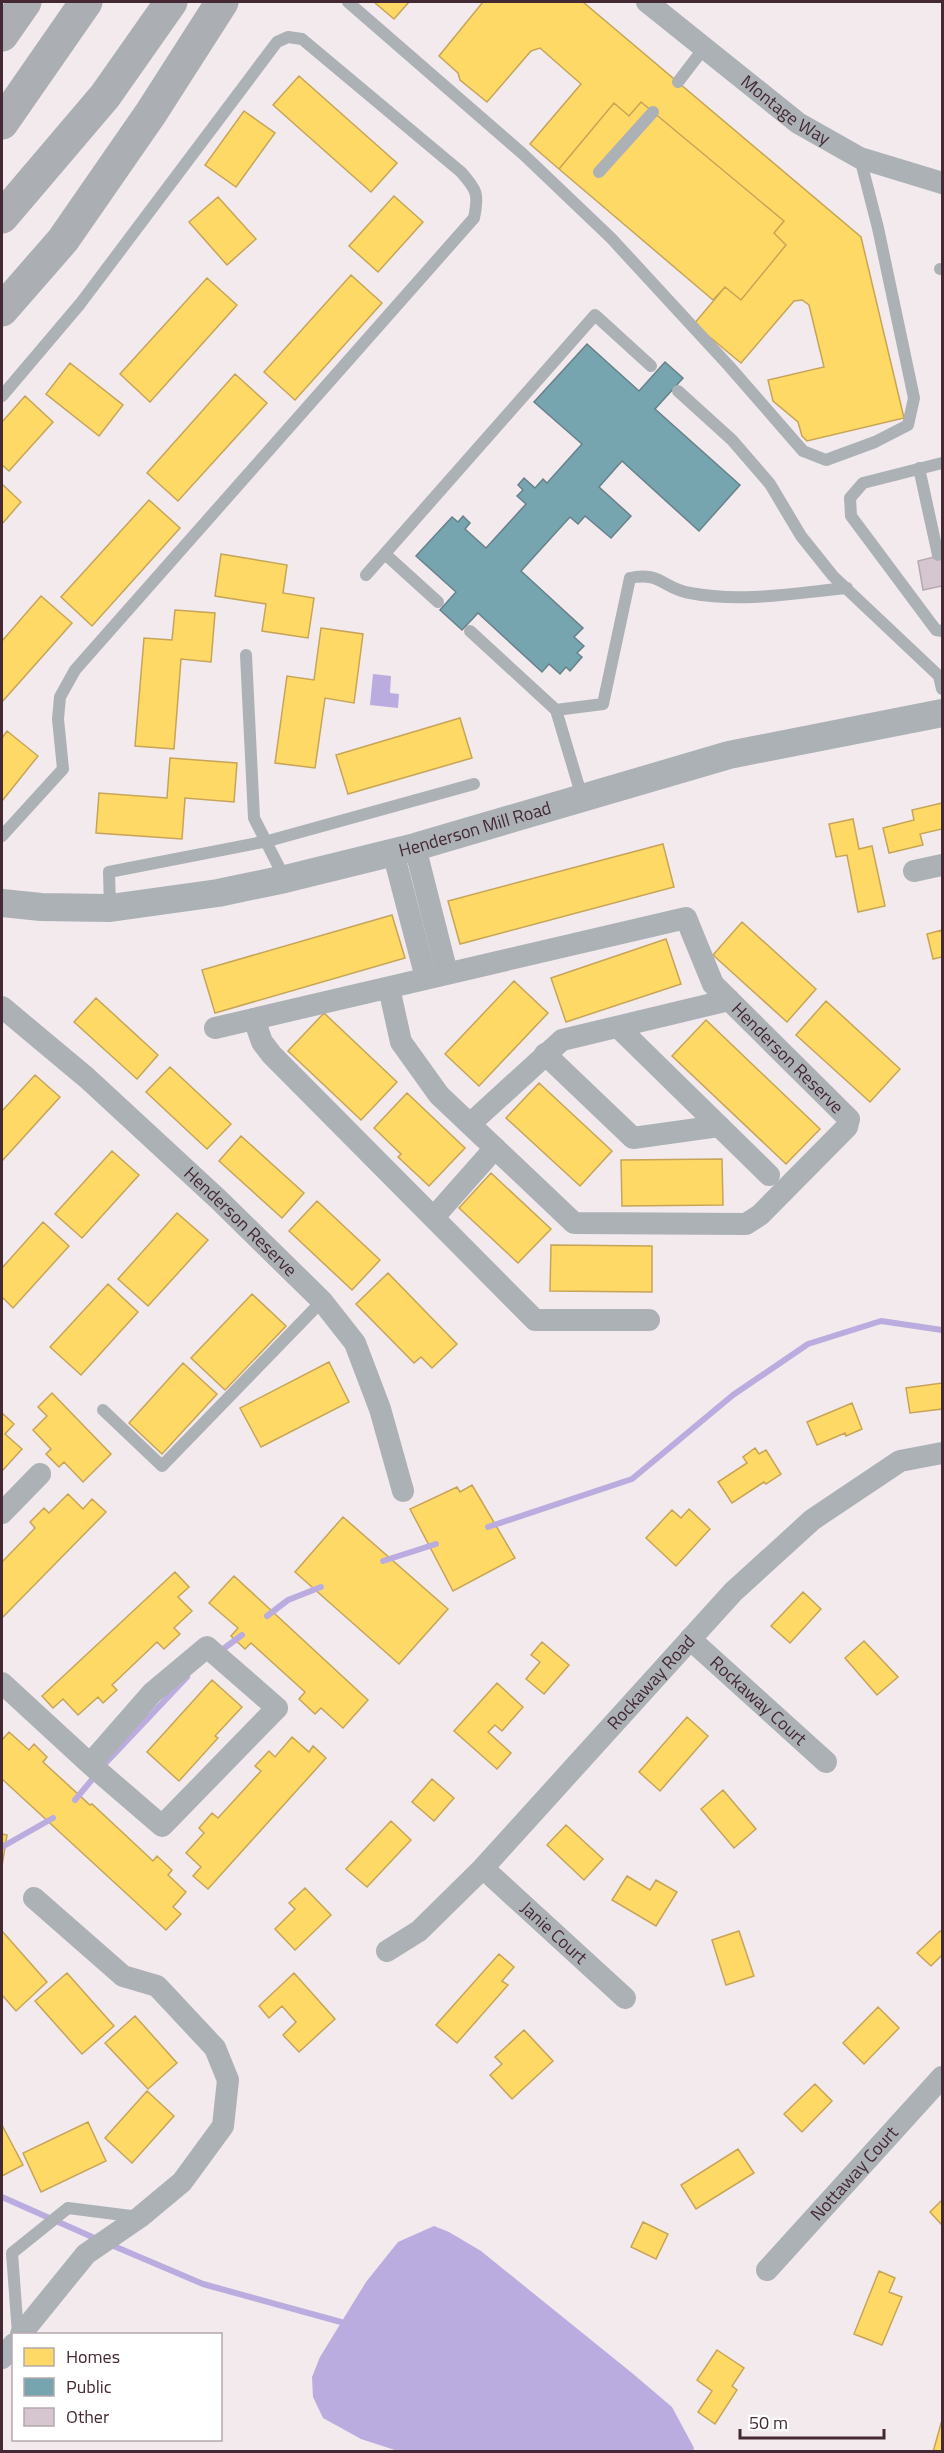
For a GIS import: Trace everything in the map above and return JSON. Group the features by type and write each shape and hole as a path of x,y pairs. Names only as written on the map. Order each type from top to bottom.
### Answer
{"highway":[{"path":"2,35 25,2"},
{"path":"2,123 86,2"},
{"path":"2,204 114,50 146,2"},
{"path":"2,217 105,96 171,2"},
{"path":"2,310 63,240 151,113 222,2"}],"street":[{"name":"Montage Way","path":"648,2 798,123 860,158 942,183"},
{"name":"Henderson Mill Road","path":"2,903 41,907 110,908 218,893 404,850 729,754 942,713"},
{"path":"404,850 437,975"},
{"path":"914,871 942,865"},
{"name":"Henderson Reserve","path":"215,1028 686,918 713,984 849,1119 847,1127 760,1215 747,1224 574,1223 439,1095 401,1042 389,988"},
{"name":"Henderson Reserve","path":"470,1124 562,1040 729,1000"},
{"name":"Henderson Reserve","path":"2,1007 104,1093 219,1200 322,1301 354,1343 380,1409 403,1491"},
{"path":"254,1019 262,1042 272,1055 535,1320 649,1320"},
{"path":"618,1027 769,1175"},
{"path":"545,1054 633,1137 719,1126"},
{"path":"434,1217 495,1148"},
{"name":"Rockaway Road","path":"387,1951 419,1931 483,1868 733,1592 812,1520 900,1461 942,1453"},
{"path":"2,1513 40,1474"},
{"name":"Rockaway Court","path":"690,1639 826,1762"},
{"path":"2,1683 90,1764 162,1826 268,1720 277,1708 207,1647 152,1693 90,1764"},
{"name":"Janie Court","path":"483,1868 625,1998"},
{"path":"18,2333 86,2254 140,2217 182,2181 223,2126 228,2080 215,2048 157,1986 123,1976 34,1898"},
{"name":"Nottaway Court","path":"767,2270 942,2077"},
{"path":"2,2358 12,2342"}],"lane":[{"path":"348,2 523,154 603,230 729,366 803,451 826,460 875,442 908,425 914,398 878,228 860,158"},
{"path":"2,396 80,304 277,42 288,37 302,39 461,172 476,189 477,202 474,218 75,670 60,697 58,719 63,769 2,836"},
{"path":"678,82 704,48"},
{"path":"600,172 653,112"},
{"path":"366,575 595,315 651,366"},
{"path":"678,391 732,440 770,484 801,536 833,576 939,676 942,689"},
{"path":"942,463 863,483 850,498 851,516 936,630 942,631"},
{"path":"919,468 938,555"},
{"path":"385,554 438,602"},
{"path":"556,710 603,704 630,578 646,574 686,593 723,599 847,588"},
{"path":"470,631 556,710 582,797"},
{"path":"246,656 254,818 268,841 285,879"},
{"path":"110,908 109,872 268,841 474,784"},
{"path":"103,1410 162,1466 322,1301"},
{"path":"15,2333 12,2253 68,2208 140,2217"}],"shaded area":[{"path":"373,674 391,676 390,693 399,694 398,708 370,705"},
{"path":"434,2226 481,2251 672,2407 694,2448 693,2451 398,2451 361,2439 323,2418 313,2397 312,2377 320,2357 366,2282 398,2242"}],"building: Homes":[{"path":"374,2 409,2 394,19"},
{"path":"483,2 583,2 861,237 904,418 807,441 802,436 798,422 773,401 768,380 824,367 809,305 802,300 794,301 741,363 694,324 725,287 741,300 786,245 774,233 784,221 641,102 629,116 614,103 559,169 530,144 581,84 540,48 531,51 487,102 460,80 458,73 439,56"},
{"path":"299,76 397,163 371,192 273,105"},
{"path":"641,102 784,221 774,233 786,245 741,300 725,287 713,300 559,169 614,103 629,116"},
{"path":"244,111 275,133 236,187 205,165"},
{"path":"394,196 423,222 378,272 349,246"},
{"path":"218,197 256,239 227,265 189,222"},
{"path":"351,275 382,303 295,400 264,372"},
{"path":"207,278 237,305 150,402 120,374"},
{"path":"70,363 123,405 99,436 46,394"},
{"path":"235,374 267,403 178,501 147,473"},
{"path":"25,396 53,422 9,471 2,465 2,422"},
{"path":"2,484 21,502 2,524"},
{"path":"149,500 180,528 92,626 61,597"},
{"path":"221,554 287,565 283,593 314,598 308,638 262,631 266,604 215,596"},
{"path":"41,596 72,623 2,702 2,641"},
{"path":"175,610 215,613 211,662 181,659 174,749 135,746 144,638 172,640"},
{"path":"321,628 363,634 354,703 325,698 315,768 275,763 287,676 314,680"},
{"path":"460,718 472,758 348,794 336,755"},
{"path":"7,731 38,756 2,801 2,738"},
{"path":"170,758 237,763 234,802 185,798 182,839 96,833 99,793 167,798"},
{"path":"942,803 942,829 920,834 923,845 889,853 883,828 914,820 912,810"},
{"path":"853,819 859,849 872,846 885,906 858,912 847,855 836,857 829,824"},
{"path":"663,844 674,887 460,944 448,901"},
{"path":"392,915 405,958 215,1013 202,970"},
{"path":"742,922 816,989 787,1022 713,955"},
{"path":"942,930 942,957 933,959 927,934"},
{"path":"666,939 681,984 566,1022 551,978"},
{"path":"514,981 548,1013 479,1086 445,1054"},
{"path":"96,998 158,1055 137,1079 74,1022"},
{"path":"826,1001 900,1069 870,1102 796,1035"},
{"path":"324,1013 397,1082 361,1120 288,1051"},
{"path":"706,1020 820,1129 786,1164 672,1056"},
{"path":"170,1067 231,1124 207,1149 146,1092"},
{"path":"35,1075 60,1097 2,1161 2,1111"},
{"path":"539,1083 612,1151 580,1186 506,1118"},
{"path":"407,1093 465,1148 429,1186 398,1157 401,1154 374,1128"},
{"path":"241,1136 304,1193 282,1218 219,1161"},
{"path":"112,1151 139,1175 82,1238 55,1214"},
{"path":"722,1159 723,1205 622,1206 621,1160"},
{"path":"491,1173 551,1229 518,1263 459,1208"},
{"path":"317,1201 380,1260 352,1290 289,1231"},
{"path":"177,1213 208,1240 148,1306 118,1279"},
{"path":"43,1222 69,1246 13,1308 2,1297 2,1268"},
{"path":"551,1245 652,1246 652,1292 550,1291"},
{"path":"388,1273 457,1344 432,1368 421,1357 414,1363 356,1304"},
{"path":"108,1284 138,1312 81,1375 50,1347"},
{"path":"252,1294 286,1326 225,1390 191,1358"},
{"path":"329,1362 349,1402 261,1447 240,1408"},
{"path":"183,1363 217,1394 162,1454 129,1423"},
{"path":"942,1383 942,1409 910,1413 906,1388"},
{"path":"52,1393 111,1454 83,1482 64,1462 59,1467 46,1454 51,1449 33,1430 47,1416 38,1407"},
{"path":"852,1403 862,1429 846,1436 845,1433 817,1445 807,1422"},
{"path":"2,1413 14,1424 5,1434 22,1449 2,1471"},
{"path":"755,1448 759,1454 766,1450 781,1474 732,1503 718,1482 747,1463 743,1457"},
{"path":"472,1485 515,1558 453,1591 410,1509 457,1487 460,1492"},
{"path":"68,1494 83,1509 92,1499 106,1512 2,1618 2,1562 35,1528 30,1522 44,1508 49,1513"},
{"path":"689,1509 710,1529 676,1566 646,1538 672,1510 681,1518"},
{"path":"343,1517 448,1609 399,1664 295,1572"},
{"path":"175,1572 189,1587 178,1597 192,1611 174,1628 180,1634 164,1649 157,1642 112,1685 117,1690 103,1703 98,1697 78,1715 63,1699 53,1708 42,1696"},
{"path":"234,1576 368,1700 343,1728 321,1708 315,1714 299,1699 305,1692 251,1643 245,1649 231,1636 238,1628 209,1603"},
{"path":"803,1592 821,1609 790,1643 771,1626"},
{"path":"864,1641 898,1677 877,1695 845,1658"},
{"path":"542,1642 569,1665 544,1694 526,1679 540,1662 531,1655"},
{"path":"212,1680 242,1707 215,1736 218,1738 179,1781 147,1752"},
{"path":"497,1683 523,1707 502,1731 495,1725 488,1732 511,1753 497,1769 454,1731"},
{"path":"687,1717 708,1736 660,1791 639,1772"},
{"path":"9,1732 29,1750 34,1744 47,1757 43,1762 90,1805 92,1804 153,1861 157,1856 172,1870 168,1875 186,1892 173,1907 181,1914 166,1930 2,1779 2,1740"},
{"path":"292,1737 309,1752 313,1746 326,1758 208,1889 193,1876 201,1867 186,1853 204,1833 199,1828 212,1813 218,1818 261,1771 255,1766 269,1751 275,1757"},
{"path":"432,1779 454,1798 434,1821 412,1802"},
{"path":"723,1790 756,1829 734,1848 701,1809"},
{"path":"391,1821 411,1840 367,1887 346,1869"},
{"path":"566,1825 603,1859 584,1880 547,1845"},
{"path":"2,1834 7,1835 2,1866"},
{"path":"627,1876 650,1890 656,1880 677,1892 656,1926 612,1900"},
{"path":"305,1888 331,1915 295,1950 275,1929 295,1909 289,1903"},
{"path":"2,1931 47,1982 16,2011 2,1995"},
{"path":"739,1931 754,1976 726,1985 712,1940"},
{"path":"940,1931 942,1933 942,1955 931,1966 917,1953"},
{"path":"499,1954 514,1967 502,1981 508,1985 457,2043 436,2025"},
{"path":"67,1973 114,2026 82,2054 35,2001"},
{"path":"294,1973 335,2019 299,2052 283,2035 296,2022 282,2006 269,2018 259,2006"},
{"path":"878,2007 899,2028 864,2064 843,2043"},
{"path":"135,2016 177,2063 148,2089 105,2043"},
{"path":"524,2030 553,2061 512,2099 490,2075 502,2064 495,2057"},
{"path":"815,2084 832,2101 802,2132 784,2114"},
{"path":"147,2091 174,2116 132,2163 105,2138"},
{"path":"88,2122 106,2161 41,2192 23,2153"},
{"path":"2,2128 23,2165 2,2176"},
{"path":"738,2149 754,2173 696,2209 681,2185"},
{"path":"942,2200 942,2225 930,2212"},
{"path":"643,2222 668,2234 656,2259 631,2247"},
{"path":"879,2271 895,2278 889,2292 902,2297 882,2345 854,2334"},
{"path":"717,2350 744,2368 732,2386 737,2390 715,2424 698,2412 712,2391 697,2380"},
{"path":"942,2420 942,2452 933,2452"}],"building: Public":[{"path":"587,344 639,391 665,362 683,378 655,409 740,485 699,531 622,461 599,487 631,516 611,538 585,516 578,524 570,517 521,571 583,628 574,637 584,646 577,653 582,657 570,671 566,667 560,674 549,664 542,672 478,613 462,630 440,610 456,592 416,556 452,517 458,522 463,516 470,523 465,529 486,548 526,504 517,496 523,490 518,485 524,478 535,488 543,479 547,483 582,444 534,402"}],"building: Other":[{"path":"942,555 942,586 923,590 918,561"}],"waterway":[{"path":"488,1527 632,1479 733,1395 808,1344 881,1321 942,1330"},
{"path":"383,1561 436,1544"},
{"path":"267,1616 288,1600 321,1587"},
{"path":"219,1652 242,1635"},
{"path":"101,1768 187,1677"},
{"path":"75,1800 95,1776"},
{"path":"2,1847 53,1818"},
{"path":"2,2197 99,2240"},
{"path":"109,2244 203,2284 341,2322"}]}
